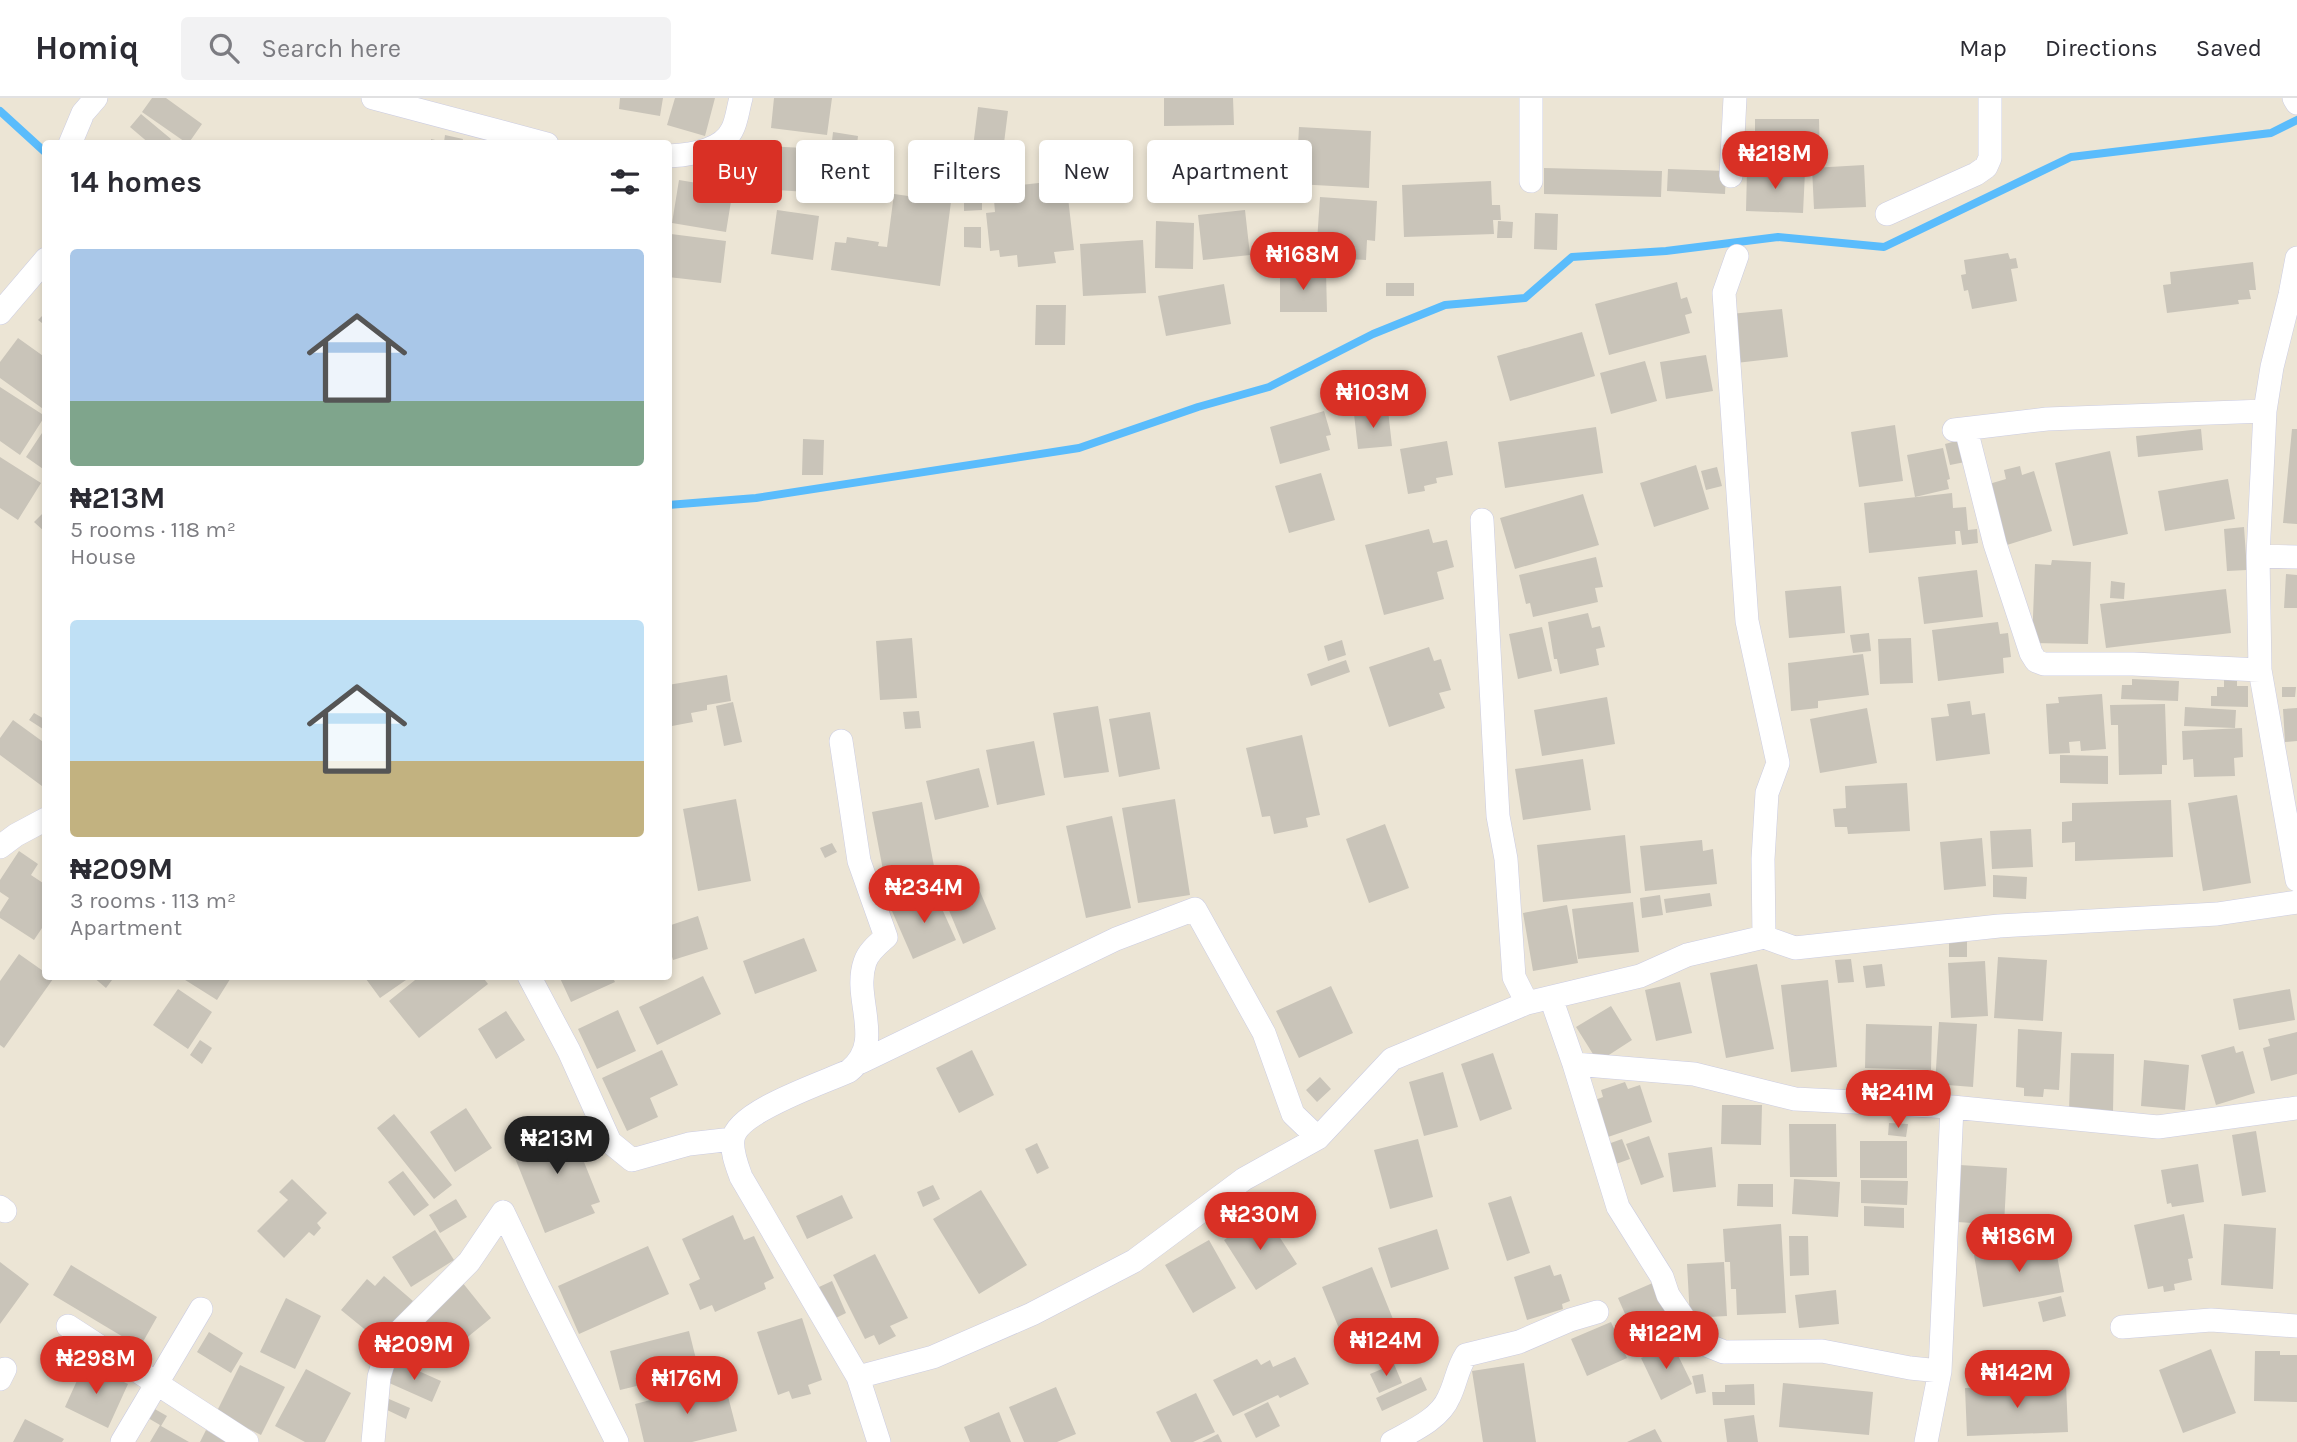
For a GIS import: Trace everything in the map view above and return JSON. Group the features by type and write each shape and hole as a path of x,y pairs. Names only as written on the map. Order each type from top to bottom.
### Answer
{"street":[{"path":"71,140 83,113 96,98"},
{"path":"373,98 532,140"},
{"path":"672,156 720,146 732,131 741,98"},
{"path":"1531,98 1531,181"},
{"path":"1731,176 1735,98"},
{"path":"1887,214 1986,167 1990,158 1990,98"},
{"path":"2294,98 2297,103"},
{"path":"1737,256 1724,293 1747,621 1778,763 1767,793 1763,859 1764,937"},
{"path":"2297,258 2294,295 2272,367 2265,411 2258,556 2260,670 2297,880"},
{"path":"0,313 42,264"},
{"path":"2260,670 2133,664 2044,664 2036,661 1995,544 1960,430 2047,419 2265,411"},
{"path":"1482,520 1498,817 1506,859 1514,977 1527,1003"},
{"path":"2258,556 2297,557"},
{"path":"841,741 859,861 886,937 865,961 862,977 867,1046 860,1062"},
{"path":"0,847 42,821"},
{"path":"858,1377 933,1357 1032,1314 1134,1261 1244,1179 1318,1138 1392,1059 1527,1003 1640,976 1687,956 1764,937 1794,948 1999,926 2217,914 2297,902"},
{"path":"879,1442 858,1377 741,1177 735,1159 733,1139 740,1124 754,1113 849,1071 860,1062 1116,939 1195,909 1264,1033 1293,1114 1318,1138"},
{"path":"531,980 569,1051 610,1142 632,1160 689,1144 733,1139"},
{"path":"1550,998 1574,1064 1618,1207 1662,1277 1668,1295 1693,1332 1704,1343 1724,1352 1822,1351 1940,1371"},
{"path":"1574,1064 1694,1074 1795,1099 1952,1107 2158,1126 2297,1108"},
{"path":"1926,1442 1940,1371 1952,1107"},
{"path":"373,1442 379,1377 390,1341 469,1262 503,1212 617,1442"},
{"path":"122,1442 201,1309"},
{"path":"1392,1442 1426,1423 1448,1401 1459,1366 1466,1355 1519,1342 1570,1320 1597,1312"},
{"path":"2122,1327 2211,1320 2297,1326"},
{"path":"68,1326 247,1442"}],"building":[{"path":"152,98 166,98 202,124 191,140 182,140 142,112"},
{"path":"620,98 663,98 660,116 619,109"},
{"path":"675,98 715,98 705,136 667,125"},
{"path":"774,98 832,98 827,135 771,128"},
{"path":"1164,98 1233,98 1234,125 1164,126"},
{"path":"978,107 1008,111 1004,140 974,140"},
{"path":"141,114 171,139 145,140 130,127"},
{"path":"1755,119 1819,119 1820,163 1755,164"},
{"path":"1299,127 1371,131 1369,188 1312,185 1312,140 1298,140"},
{"path":"833,132 858,136 858,140 832,140"},
{"path":"445,135 463,139 463,140 444,140"},
{"path":"782,147 796,148 796,191 782,190"},
{"path":"1864,165 1866,207 1814,209 1812,168"},
{"path":"1544,168 1662,171 1661,197 1544,194"},
{"path":"1668,169 1726,171 1725,194 1667,191"},
{"path":"1747,170 1805,172 1803,213 1746,211"},
{"path":"679,180 693,182 693,203 731,203 726,232 672,223"},
{"path":"1491,181 1492,205 1500,205 1501,220 1493,220 1494,234 1404,237 1402,185"},
{"path":"1039,183 1039,203 1069,203 1074,250 1054,252 1056,263 1018,267 1017,255 1000,257 999,250 990,251 986,213 995,212 994,203 1025,203 1025,184"},
{"path":"894,194 908,196 908,203 951,203 940,286 831,270 835,242 846,243 847,237 879,242 878,246 887,247"},
{"path":"1320,197 1377,201 1375,241 1367,240 1366,260 1316,257"},
{"path":"964,203 982,203 982,210 964,211"},
{"path":"777,210 819,216 813,260 771,254"},
{"path":"1245,210 1250,255 1203,260 1198,215"},
{"path":"1535,213 1558,214 1557,250 1534,249"},
{"path":"1156,221 1194,223 1193,269 1155,268"},
{"path":"1498,221 1513,222 1512,238 1497,238"},
{"path":"964,227 981,227 981,248 964,247"},
{"path":"672,234 726,241 721,283 672,277"},
{"path":"1143,240 1146,293 1083,296 1080,244"},
{"path":"2008,253 2010,259 2016,258 2018,268 2011,269 2017,301 1972,309 1961,275 1966,274 1964,260"},
{"path":"2253,262 2256,290 2249,290 2251,299 2238,300 2239,304 2167,313 2163,285 2171,284 2170,272"},
{"path":"1280,271 1326,271 1327,312 1280,312"},
{"path":"1677,282 1681,299 1687,297 1692,313 1685,315 1690,333 1609,355 1595,304"},
{"path":"1386,283 1414,283 1414,296 1386,296"},
{"path":"1224,284 1231,324 1166,336 1158,296"},
{"path":"1036,305 1066,305 1065,345 1035,345"},
{"path":"1782,309 1788,357 1736,363 1730,314"},
{"path":"1582,332 1595,376 1510,401 1497,356"},
{"path":"18,338 42,355 42,408 0,378 0,362"},
{"path":"1706,355 1713,391 1666,399 1660,362"},
{"path":"1645,361 1657,401 1611,414 1600,373"},
{"path":"0,387 42,414 42,421 20,455 0,441"},
{"path":"1388,410 1392,446 1358,449 1354,414"},
{"path":"1324,411 1331,435 1326,436 1330,450 1280,464 1270,427"},
{"path":"1895,425 1903,481 1859,487 1851,432"},
{"path":"1596,427 1603,473 1505,488 1498,442"},
{"path":"2201,429 2203,450 2138,457 2136,436"},
{"path":"2292,429 2297,429 2297,524 2283,523"},
{"path":"42,433 42,468 26,457"},
{"path":"803,439 824,440 823,475 802,475"},
{"path":"1960,440 1965,462 1950,465 1945,444"},
{"path":"1447,441 1453,475 1436,478 1437,483 1424,486 1425,491 1408,494 1400,449"},
{"path":"1943,448 1950,479 1947,480 1949,489 1915,497 1907,455"},
{"path":"2110,451 2128,534 2073,546 2055,463"},
{"path":"0,457 41,483 18,520 0,508"},
{"path":"1696,465 1709,509 1654,527 1640,483"},
{"path":"2020,466 2022,475 2034,471 2052,531 2007,545 1989,484 2006,479 2004,470"},
{"path":"1717,467 1722,486 1706,490 1701,471"},
{"path":"1321,473 1335,520 1289,533 1275,486"},
{"path":"2228,479 2235,519 2165,531 2158,491"},
{"path":"1952,493 1953,508 1966,507 1968,530 1977,529 1978,543 1962,545 1960,531 1955,531 1956,544 1869,553 1864,503"},
{"path":"1583,494 1599,545 1515,569 1500,518"},
{"path":"42,514 42,529 34,522"},
{"path":"2244,527 2247,570 2227,571 2224,529"},
{"path":"1429,529 1433,543 1447,540 1454,567 1437,572 1444,599 1384,615 1365,545"},
{"path":"1596,557 1603,587 1595,588 1598,602 1533,617 1530,603 1526,604 1519,575"},
{"path":"2052,560 2091,562 2088,644 2032,643 2035,564 2051,565"},
{"path":"1977,570 1983,617 1924,624 1918,577"},
{"path":"2286,574 2297,575 2297,608 2284,608"},
{"path":"2111,581 2125,583 2124,599 2110,598"},
{"path":"1841,586 1845,633 1789,638 1785,591"},
{"path":"2226,589 2231,633 2106,648 2100,604"},
{"path":"1588,613 1592,628 1600,626 1605,647 1596,649 1599,665 1560,674 1557,659 1554,659 1548,622"},
{"path":"1998,622 2000,634 2008,633 2011,657 2003,658 2004,673 1938,681 1932,630"},
{"path":"1542,627 1552,671 1518,679 1509,634"},
{"path":"1869,633 1871,651 1853,653 1850,635"},
{"path":"912,638 917,698 880,700 876,641"},
{"path":"1911,638 1913,683 1880,684 1878,639"},
{"path":"1342,640 1346,655 1328,661 1324,646"},
{"path":"1429,647 1434,661 1441,659 1451,690 1439,693 1445,708 1389,727 1369,667"},
{"path":"1863,654 1869,695 1818,701 1818,708 1791,711 1788,663"},
{"path":"1346,660 1350,672 1311,686 1307,674"},
{"path":"727,675 731,701 707,705 707,710 691,713 693,722 672,726 672,684"},
{"path":"2132,679 2179,681 2178,701 2121,699 2122,685 2132,685"},
{"path":"2224,679 2237,679 2237,686 2248,686 2248,707 2211,706 2211,696 2217,696 2217,687 2224,687"},
{"path":"2282,687 2296,687 2295,697 2282,697"},
{"path":"2102,694 2106,749 2081,751 2080,741 2069,742 2070,753 2049,754 2046,704 2059,703 2058,697"},
{"path":"1607,697 1615,744 1542,756 1534,710"},
{"path":"1970,701 1972,715 1985,713 1990,754 1936,761 1931,718 1949,716 1947,704"},
{"path":"733,702 742,742 724,746 716,706"},
{"path":"2165,704 2167,765 2162,765 2162,774 2119,775 2118,725 2111,725 2110,705"},
{"path":"1098,706 1109,772 1064,778 1053,713"},
{"path":"2185,707 2236,710 2235,728 2184,726"},
{"path":"1867,708 1877,763 1820,773 1810,719"},
{"path":"2297,708 2297,741 2285,742 2283,709"},
{"path":"919,711 921,728 905,729 903,712"},
{"path":"1150,712 1160,769 1119,777 1109,719"},
{"path":"34,713 42,718 42,728 29,720"},
{"path":"13,720 42,741 42,786 0,755 0,738"},
{"path":"2242,728 2243,757 2234,758 2235,776 2194,777 2193,759 2183,760 2182,731"},
{"path":"1302,735 1320,815 1306,818 1308,827 1274,834 1270,816 1262,817 1246,748"},
{"path":"1034,741 1045,795 997,805 986,750"},
{"path":"2060,755 2108,756 2108,784 2060,783"},
{"path":"1583,759 1591,810 1523,820 1515,769"},
{"path":"979,768 989,807 935,820 926,781"},
{"path":"1907,783 1910,831 1848,834 1847,827 1835,827 1833,809 1846,808 1845,786"},
{"path":"2237,795 2251,883 2203,891 2188,803"},
{"path":"736,799 751,881 698,891 683,809"},
{"path":"1175,799 1190,895 1138,903 1122,808"},
{"path":"2171,800 2173,857 2075,861 2075,842 2062,843 2062,822 2072,821 2072,803"},
{"path":"922,802 936,877 886,886 872,812"},
{"path":"1112,816 1131,908 1086,918 1066,826"},
{"path":"1385,824 1409,888 1369,903 1346,839"},
{"path":"2031,829 2033,867 1992,869 1990,831"},
{"path":"1625,835 1631,893 1543,902 1537,845"},
{"path":"1982,838 1986,886 1944,890 1940,842"},
{"path":"1702,840 1703,851 1713,849 1717,884 1645,891 1640,846"},
{"path":"832,843 837,852 825,858 820,848"},
{"path":"19,851 38,864 31,875 42,882 42,928 34,940 0,918 0,912 9,898 0,892 0,880"},
{"path":"1993,875 2027,877 2026,899 1993,897"},
{"path":"976,882 996,929 963,944 943,896"},
{"path":"934,891 956,940 913,959 892,911"},
{"path":"1710,893 1712,906 1666,913 1664,899"},
{"path":"1660,895 1663,915 1642,918 1640,898"},
{"path":"1633,902 1639,952 1578,959 1572,909"},
{"path":"1567,905 1578,963 1533,971 1523,913"},
{"path":"698,916 708,949 673,960 672,925"},
{"path":"1949,937 1967,937 1967,957 1949,957"},
{"path":"804,938 817,971 755,994 743,961"},
{"path":"19,954 42,970 42,980 52,980 4,1048 0,1045 0,981"},
{"path":"1998,957 2047,960 2043,1021 1994,1018"},
{"path":"1851,959 1854,982 1838,983 1835,960"},
{"path":"1985,961 1988,1016 1951,1018 1948,963"},
{"path":"1757,964 1774,1049 1726,1058 1710,973"},
{"path":"1882,964 1885,986 1866,988 1863,966"},
{"path":"703,976 721,1014 657,1045 639,1007"},
{"path":"97,980 112,980 106,988"},
{"path":"185,980 230,980 217,1000"},
{"path":"367,980 406,980 380,998"},
{"path":"415,980 485,980 488,984 419,1038 389,1001"},
{"path":"561,980 615,982 571,1002"},
{"path":"1828,980 1837,1067 1791,1072 1781,985"},
{"path":"1680,982 1692,1033 1656,1041 1645,990"},
{"path":"1331,986 1353,1033 1299,1058 1276,1011"},
{"path":"178,989 212,1012 188,1049 153,1025"},
{"path":"2290,989 2295,1020 2239,1030 2233,999"},
{"path":"1611,1006 1632,1040 1598,1062 1576,1027"},
{"path":"618,1010 636,1051 597,1069 578,1029"},
{"path":"506,1011 525,1040 496,1059 478,1029"},
{"path":"1939,1022 1977,1024 1973,1087 1935,1084"},
{"path":"1866,1024 1932,1026 1931,1070 1865,1068"},
{"path":"2018,1029 2062,1032 2059,1090 2044,1089 2043,1097 2024,1096 2024,1088 2016,1087"},
{"path":"2297,1032 2297,1074 2271,1081 2263,1048 2270,1046 2268,1039"},
{"path":"200,1040 212,1048 202,1064 190,1055"},
{"path":"2234,1046 2236,1053 2243,1051 2255,1093 2216,1105 2201,1055"},
{"path":"662,1050 678,1085 650,1098 658,1117 627,1131 602,1078"},
{"path":"972,1050 994,1095 959,1113 936,1068"},
{"path":"1493,1053 1512,1109 1480,1121 1461,1064"},
{"path":"2071,1053 2114,1054 2113,1112 2069,1110"},
{"path":"2144,1060 2189,1065 2185,1110 2141,1106"},
{"path":"1443,1072 1458,1127 1424,1136 1409,1082"},
{"path":"1320,1077 1331,1089 1317,1102 1306,1090"},
{"path":"1625,1082 1628,1089 1640,1085 1652,1122 1608,1137 1595,1100 1603,1097 1601,1090"},
{"path":"1722,1105 1762,1105 1761,1145 1721,1144"},
{"path":"466,1108 492,1148 455,1172 430,1132"},
{"path":"394,1114 452,1185 434,1199 377,1128"},
{"path":"566,1117 600,1202 591,1205 595,1213 545,1233 515,1158 533,1151 526,1133"},
{"path":"1889,1123 1908,1124 1906,1137 1888,1135"},
{"path":"1789,1124 1836,1124 1837,1177 1790,1177"},
{"path":"2256,1131 2266,1192 2242,1196 2232,1135"},
{"path":"1649,1136 1664,1177 1641,1185 1626,1144"},
{"path":"1418,1139 1433,1197 1390,1209 1374,1150"},
{"path":"1622,1139 1630,1159 1616,1164 1608,1144"},
{"path":"1860,1141 1907,1141 1907,1178 1860,1178"},
{"path":"1037,1143 1049,1168 1037,1174 1025,1149"},
{"path":"1712,1147 1716,1187 1673,1192 1668,1153"},
{"path":"2198,1164 2204,1202 2172,1207 2171,1203 2167,1204 2161,1170"},
{"path":"1960,1165 2007,1168 2004,1225 1957,1222"},
{"path":"403,1171 429,1205 414,1216 388,1182"},
{"path":"292,1179 327,1213 317,1223 321,1228 314,1236 309,1232 284,1258 257,1231 288,1200 279,1192"},
{"path":"1794,1179 1840,1182 1838,1217 1792,1214"},
{"path":"1861,1180 1908,1181 1907,1205 1861,1203"},
{"path":"1738,1184 1773,1184 1773,1207 1737,1206"},
{"path":"933,1185 940,1199 923,1207 917,1192"},
{"path":"981,1190 1027,1265 979,1294 933,1219"},
{"path":"842,1195 853,1218 807,1239 796,1216"},
{"path":"1511,1196 1530,1253 1507,1261 1488,1203"},
{"path":"456,1199 467,1217 440,1233 429,1215"},
{"path":"1864,1206 1904,1208 1904,1228 1864,1226"},
{"path":"1264,1213 1297,1264 1256,1290 1224,1240"},
{"path":"2184,1214 2193,1258 2188,1259 2192,1280 2174,1284 2175,1290 2164,1292 2163,1286 2148,1289 2134,1225"},
{"path":"733,1215 744,1240 754,1236 774,1278 764,1283 766,1289 715,1312 712,1305 700,1310 689,1284 700,1279 682,1239"},
{"path":"1781,1224 1786,1313 1737,1315 1736,1289 1731,1289 1730,1262 1725,1262 1723,1229"},
{"path":"2224,1224 2276,1228 2273,1289 2221,1285"},
{"path":"1437,1229 1449,1269 1391,1288 1378,1248"},
{"path":"435,1230 454,1260 411,1287 392,1257"},
{"path":"1789,1236 1808,1236 1809,1275 1790,1276"},
{"path":"1209,1240 1236,1288 1193,1313 1165,1265"},
{"path":"2054,1240 2064,1292 1983,1307 1974,1255"},
{"path":"648,1246 669,1294 579,1334 558,1286"},
{"path":"875,1254 908,1318 890,1326 896,1336 879,1345 874,1335 865,1339 833,1275"},
{"path":"0,1262 29,1284 0,1324"},
{"path":"1724,1262 1727,1316 1690,1318 1687,1264"},
{"path":"71,1265 157,1317 140,1347 53,1295"},
{"path":"1550,1265 1554,1276 1561,1274 1570,1301 1562,1304 1563,1309 1527,1320 1514,1277"},
{"path":"1372,1267 1395,1324 1362,1337 1359,1329 1342,1336 1322,1287"},
{"path":"384,1276 413,1301 379,1341 341,1310 367,1279 375,1286"},
{"path":"832,1281 846,1313 834,1319 819,1287"},
{"path":"462,1282 491,1318 448,1353 418,1317"},
{"path":"1655,1282 1677,1333 1641,1350 1618,1298"},
{"path":"1836,1290 1839,1324 1799,1328 1795,1295"},
{"path":"2061,1296 2066,1316 2043,1322 2038,1302"},
{"path":"286,1298 321,1316 295,1369 260,1352"},
{"path":"802,1318 822,1380 808,1385 811,1394 792,1399 789,1391 778,1395 757,1332"},
{"path":"1611,1322 1627,1358 1587,1376 1571,1339"},
{"path":"689,1331 699,1371 620,1390 610,1351"},
{"path":"209,1332 243,1353 231,1373 197,1352"},
{"path":"1672,1343 1692,1384 1661,1400 1641,1358"},
{"path":"2211,1349 2236,1413 2183,1433 2159,1370"},
{"path":"2255,1351 2280,1351 2280,1355 2297,1355 2297,1402 2254,1401"},
{"path":"1295,1357 1309,1384 1233,1416 1213,1380 1257,1359 1261,1365 1270,1360 1273,1367"},
{"path":"396,1361 441,1381 432,1402 387,1382"},
{"path":"85,1363 128,1384 108,1428 65,1407"},
{"path":"1524,1363 1536,1442 1483,1442 1472,1371"},
{"path":"1394,1364 1402,1383 1379,1393 1370,1374"},
{"path":"240,1365 285,1387 261,1435 216,1413"},
{"path":"306,1369 351,1393 325,1442 305,1442 275,1426"},
{"path":"1703,1374 1706,1392 1696,1394 1692,1376"},
{"path":"1421,1377 1427,1390 1382,1411 1376,1398"},
{"path":"724,1381 737,1431 692,1442 644,1442 635,1404"},
{"path":"1783,1383 1873,1392 1869,1435 1779,1427"},
{"path":"2066,1383 2068,1432 1967,1436 1965,1388"},
{"path":"1754,1384 1755,1405 1713,1405 1712,1392 1725,1392 1725,1385"},
{"path":"1056,1387 1076,1434 1057,1442 1024,1442 1009,1407"},
{"path":"1196,1393 1215,1432 1193,1442 1171,1442 1156,1412"},
{"path":"389,1399 410,1408 406,1419 385,1409"},
{"path":"1268,1402 1280,1426 1256,1438 1244,1414"},
{"path":"153,1408 167,1416 161,1426 189,1442 150,1442 160,1425 148,1418"},
{"path":"999,1412 1011,1442 970,1442 964,1427"},
{"path":"1754,1415 1758,1442 1727,1442 1724,1419"},
{"path":"25,1419 64,1439 62,1442 13,1442"},
{"path":"1655,1429 1662,1442 1627,1442"},
{"path":"206,1430 228,1442 200,1442"},
{"path":"1218,1434 1222,1442 1202,1442"}],"waterway":[{"path":"0,111 42,149"},
{"path":"672,505 756,498 1079,448 1198,407 1269,387 1373,334 1445,305 1525,298 1572,257 1666,251 1778,237 1884,247 2071,157 2271,133 2297,120"}]}
